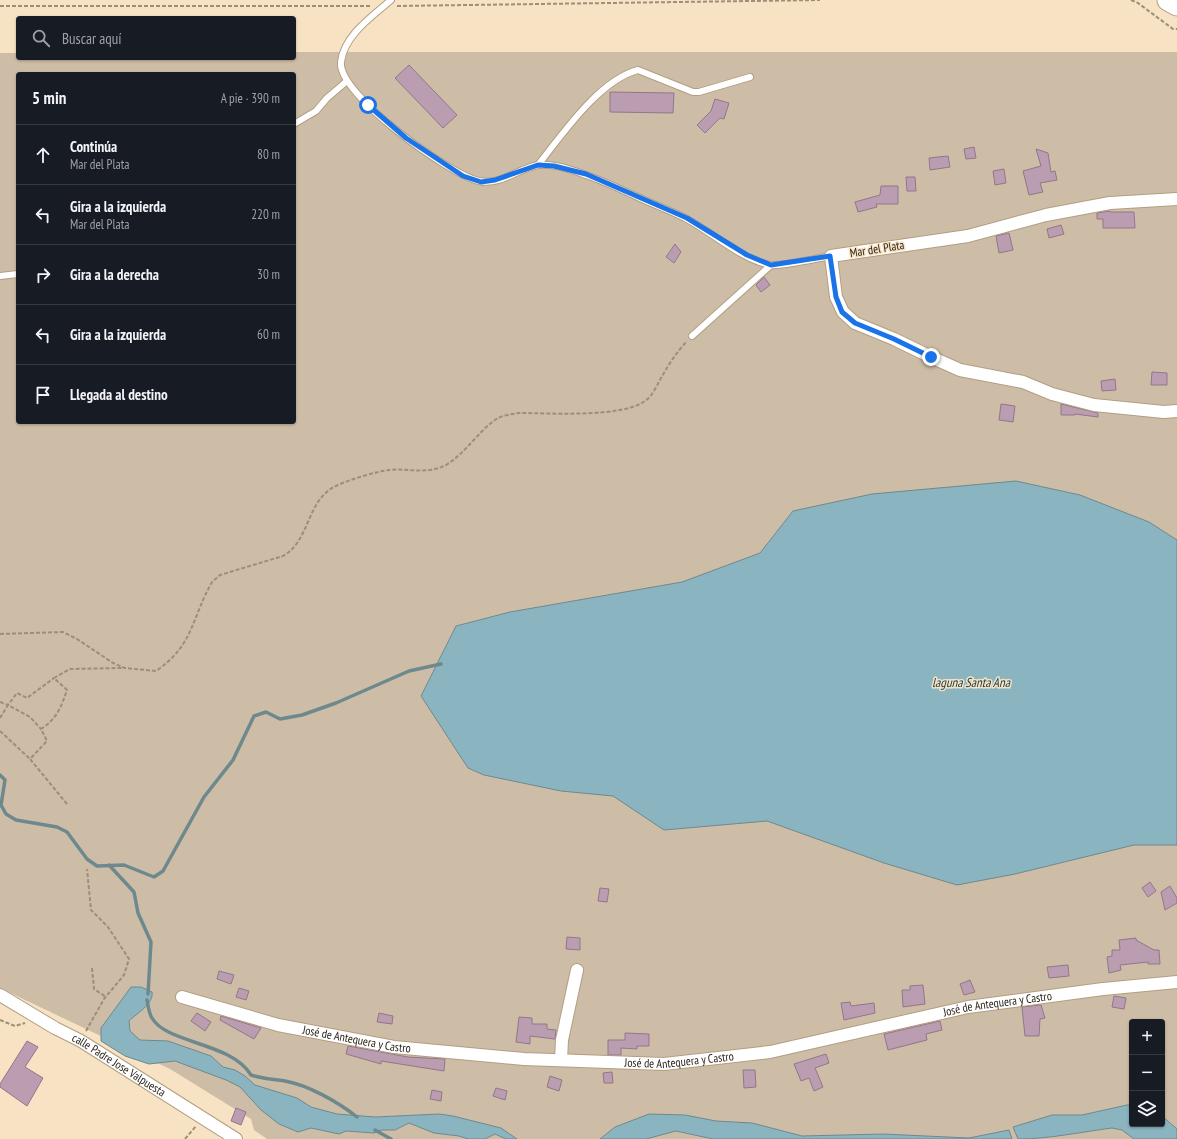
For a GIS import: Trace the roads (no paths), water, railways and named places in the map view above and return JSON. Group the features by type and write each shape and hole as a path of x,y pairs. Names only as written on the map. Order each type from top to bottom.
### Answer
{"highway":[{"path":"1168,0 1177,5"}],"street":[{"name":"Mar del Plata","path":"830,256 968,236 1046,216 1110,203 1177,199"},
{"path":"830,256 836,297 842,312 855,323 894,339 960,370 1023,382 1052,394 1094,405 1164,412 1177,411"},
{"path":"561,1060 562,1040 577,970"},
{"name":"José de Antequera y Castro","path":"182,997 278,1025 394,1047 524,1059 664,1064 770,1052 968,1007 1177,982"},
{"name":"calle Padre Jose Valpuesta","path":"0,994 40,1019 81,1041 236,1139"}],"lane":[{"path":"391,0 358,30 348,43 340,62 347,81 360,97 406,138 463,176 481,182 495,180 538,165 554,166 586,174 687,218 747,255 771,265 692,336"},
{"path":"538,165 578,114 605,89 629,72 638,70 693,92 750,76"},
{"path":"296,123 316,111 327,98 347,81"},
{"name":"Mar del Plata","path":"771,265 830,256"},
{"path":"0,276 16,274"}],"water":[{"name":"laguna Santa Ana","path":"1016,481 1080,495 1149,522 1177,540 1177,845 1134,845 1015,874 957,885 884,863 767,821 664,830 613,796 561,791 484,775 468,768 421,696 456,626 510,612 682,582 760,553 793,511 872,494"},
{"path":"131,987 141,987 152,992 152,996 148,1004 129,1021 130,1031 140,1040 168,1041 211,1056 223,1067 235,1070 255,1085 297,1098 311,1107 337,1114 375,1117 439,1114 501,1128 517,1139 506,1139 495,1134 485,1139 468,1139 459,1136 434,1133 409,1123 395,1130 382,1130 374,1133 346,1131 339,1134 311,1128 298,1132 279,1124 261,1110 240,1087 226,1080 175,1061 149,1064 125,1056 101,1041 101,1028"},
{"path":"1129,1105 1129,1127 1165,1127 1165,1119 1177,1129 1177,1139 1134,1139 1122,1130 1112,1128 1053,1137 1018,1139 1013,1127 1052,1115 1082,1115"},
{"path":"649,1114 685,1115 716,1121 752,1123 802,1136 883,1134 969,1138 1009,1130 1012,1139 713,1139 676,1131 646,1139 600,1139 615,1127"}],"waterway":[{"path":"0,775 5,780 1,805 6,814 16,820 57,827 67,832 87,859 97,866 124,865 154,877 163,871 204,797 233,760 254,716 266,712 280,719 302,715 336,703 409,671 441,664"},
{"path":"109,865 134,892 138,913 151,942 148,994"},
{"path":"147,1000 149,1012 160,1027 185,1039 215,1049 229,1056 242,1064 251,1075 294,1083 313,1090 332,1100 357,1117"},
{"path":"375,1130 391,1139"}]}
